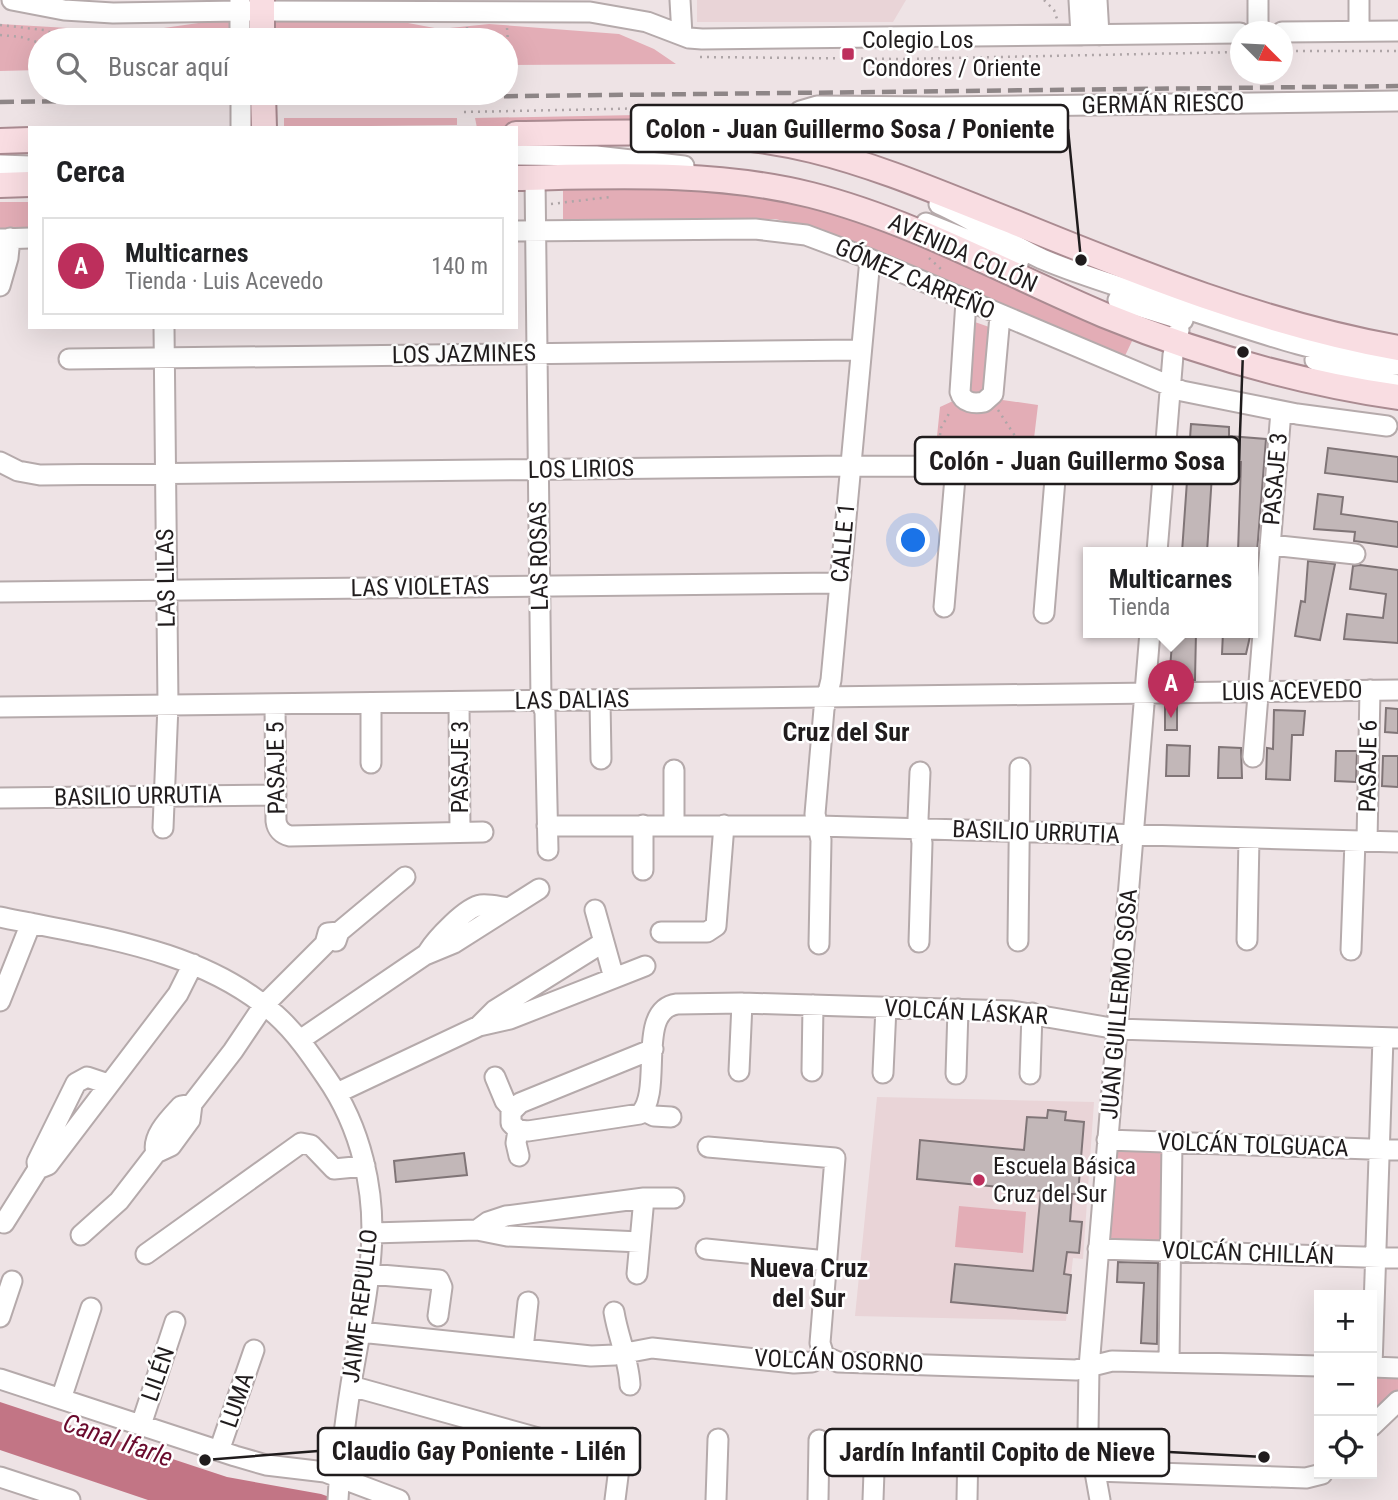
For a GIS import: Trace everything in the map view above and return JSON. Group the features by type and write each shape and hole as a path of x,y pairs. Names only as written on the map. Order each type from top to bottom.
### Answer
{"main road":[{"path":"251,6 258,28"},
{"path":"263,105 264,126"},
{"name":"AVENIDA COLÓN","path":"518,134 718,135 812,150 881,171 1185,316 1280,374 1398,397"},
{"name":"AVENIDA COLÓN","path":"526,178 701,179 756,184 810,195 881,217 1103,314 1185,316 1304,327 1398,348"},
{"path":"0,185 28,184"}],"street":[{"path":"12,0 91,13 251,6 563,11 604,14 647,22"},
{"path":"603,0 682,36 702,39 1230,33"},
{"path":"680,0 682,36"},
{"path":"1258,0 1258,21"},
{"path":"1359,0 1359,32"},
{"path":"1082,1 1090,35"},
{"path":"244,28 251,6"},
{"path":"1293,32 1398,31"},
{"name":"GERMÁN RIESCO","path":"779,143 800,111 817,106 1398,101"},
{"path":"241,105 241,126"},
{"path":"518,146 692,145 754,150 802,159 906,191 961,214 1042,259 1185,316 1398,385"},
{"path":"518,155 596,156 745,172 817,186 970,239 1143,309 1185,316 1311,348 1398,365"},
{"path":"0,164 28,166"},
{"name":"LAS ROSAS","path":"526,178 526,231 537,354 541,701 545,712 548,850"},
{"name":"GÓMEZ CARREÑO","path":"526,231 772,230 814,237 1171,388 1194,395 1289,412 1387,426"},
{"path":"0,286 13,238"},
{"name":"CALLE 1","path":"819,944 821,840 815,814 826,697 831,680 870,259"},
{"path":"966,301 960,392 976,399 994,390 1000,316"},
{"path":"1157,547 1171,388 1185,316"},
{"name":"LAS LILAS","path":"163,329 167,705 163,828"},
{"name":"LOS JAZMINES","path":"69,359 860,349"},
{"name":"PASAJE 3","path":"1253,757 1270,545 1289,412"},
{"name":"LOS LIRIOS","path":"0,462 32,475 850,466 1165,467"},
{"path":"944,607 946,466"},
{"path":"1044,613 1056,467"},
{"path":"1270,545 1355,554"},
{"name":"LAS VIOLETAS","path":"0,592 839,583"},
{"name":"JUAN GUILLERMO SOSA","path":"1100,1500 1088,1433 1088,1367 1150,638"},
{"name":"PASAJE 6","path":"1352,950 1370,690"},
{"name":"LUIS ACEVEDO","path":"1145,694 1398,690"},
{"name":"LAS DALIAS","path":"0,707 1145,694"},
{"path":"600,700 601,758"},
{"name":"PASAJE 3","path":"459,702 460,832"},
{"path":"371,703 371,763"},
{"name":"PASAJE 5","path":"275,704 276,821 280,831 290,836 460,832"},
{"path":"1018,941 1020,768"},
{"path":"674,771 674,825"},
{"path":"919,942 922,843 918,818 920,772"},
{"name":"BASILIO URRUTIA","path":"0,798 276,795"},
{"path":"642,870 643,825"},
{"path":"661,932 707,932 716,926 724,825"},
{"name":"BASILIO URRUTIA","path":"547,826 818,826 1398,842"},
{"path":"460,832 483,832"},
{"path":"1247,940 1249,838"},
{"path":"81,1235 119,1201 156,1153 154,1144 157,1136 181,1106 192,1104 264,1005 332,938 405,877"},
{"path":"300,1040 425,955 440,936 473,908 483,905 509,908 539,889"},
{"path":"595,910 614,978"},
{"name":"JAIME REPULLO","path":"0,917 147,948 194,964 240,988 264,1005 300,1040 337,1093 357,1136 365,1166 372,1233 369,1274 338,1488"},
{"path":"0,1001 31,923"},
{"path":"479,1026 505,1003 604,942"},
{"path":"4,1223 38,1169 48,1165 178,994 194,964"},
{"path":"337,1093 479,1026 510,1019 645,966"},
{"name":"VOLCÁN LÁSKAR","path":"653,1048 657,1018 663,1010 672,1005 701,1003 958,1009 1032,1013 1117,1029 1390,1038"},
{"path":"739,1071 742,1003"},
{"path":"813,1005 813,1071"},
{"path":"883,1073 886,1007"},
{"path":"956,1074 958,1009"},
{"path":"1030,1074 1032,1013"},
{"path":"1372,1353 1375,1257 1389,1149 1390,1038"},
{"path":"495,1077 505,1101 512,1109 511,1123 518,1130 528,1131 636,1115 644,1111 647,1101 653,1048 520,1103 512,1109"},
{"path":"38,1169 37,1162 76,1083 87,1077 108,1084"},
{"path":"644,1111 654,1116 671,1117"},
{"path":"518,1130 516,1143 519,1156"},
{"name":"VOLCÁN TOLGUACA","path":"1107,1140 1389,1149"},
{"path":"1168,1363 1172,1142"},
{"path":"146,1254 301,1143 311,1144 334,1169 365,1166"},
{"path":"708,1147 835,1158 820,1343 824,1356"},
{"path":"477,1230 497,1218 644,1198 674,1198"},
{"path":"637,1274 644,1198"},
{"path":"372,1233 477,1230 507,1236 640,1242"},
{"path":"706,1249 827,1261"},
{"name":"VOLCÁN CHILLÁN","path":"1098,1249 1398,1258"},
{"path":"369,1274 439,1280 442,1287 438,1316"},
{"path":"0,1317 12,1281"},
{"path":"523,1349 528,1302"},
{"path":"61,1399 91,1308"},
{"path":"614,1312 629,1365 629,1385"},
{"name":"LILÉN","path":"141,1425 175,1322"},
{"name":"VOLCÁN OSORNO","path":"360,1332 591,1356 652,1348 803,1363 824,1356 838,1362 1076,1370 1112,1361 1314,1366"},
{"name":"LUMA","path":"219,1451 254,1350"},
{"path":"1377,1367 1398,1368"},
{"path":"0,1379 267,1465 326,1472 338,1488 399,1500"},
{"path":"351,1387 610,1458 617,1462 619,1468 615,1500"},
{"path":"1377,1421 1398,1401"},
{"path":"716,1500 718,1439"},
{"path":"818,1500 819,1440"},
{"path":"873,1500 875,1443"},
{"path":"967,1500 968,1446"},
{"path":"1095,1471 1314,1476"},
{"path":"0,1477 70,1500"}],"path":[{"path":"0,35 28,39"},
{"path":"1059,57 1230,51"},
{"path":"1293,51 1398,51"},
{"path":"464,112 774,108"},
{"path":"946,466 941,428 948,414 976,399 1034,466"}],"shaded area":[{"path":"697,0 906,0 893,22 697,22"},
{"path":"240,17 408,23 435,28 164,28"},
{"path":"0,24 68,28 28,28 28,70 0,71"},
{"path":"489,24 619,34 654,49 676,64 518,65 518,28 450,28"},
{"path":"741,113 778,114 787,118 775,135 697,127 477,126 475,118"},
{"path":"284,118 457,118 457,125 284,126"},
{"path":"563,187 730,189 857,218 1133,339 1123,360 887,255 843,238 775,219 563,224"},
{"path":"0,202 28,202 28,230 0,230"},
{"path":"972,321 992,328 989,398 1038,405 1032,455 935,456 940,407 966,395"},
{"name":"Escuela Básica Cruz del Sur","path":"877,1097 1094,1102 1083,1259 1073,1258 1066,1321 855,1316"},
{"path":"1111,1143 1170,1146 1168,1248 1100,1247"},
{"path":"959,1206 1026,1212 1023,1253 955,1247"},
{"path":"1377,1372 1398,1374 1398,1398 1377,1418"},
{"path":"0,1402 227,1477 321,1494 338,1500 148,1500 0,1450"}],"building":[{"path":"1191,424 1229,427 1229,436 1266,439 1257,547 1238,547 1241,462 1213,459 1207,547 1182,547"},
{"path":"1328,448 1398,457 1398,482 1325,473"},
{"path":"1318,494 1343,497 1341,514 1398,522 1398,547 1354,541 1355,532 1314,529"},
{"path":"1308,561 1335,564 1320,640 1295,636 1301,601 1305,602"},
{"path":"1353,566 1398,570 1398,643 1344,639 1347,614 1383,618 1386,594 1350,589"},
{"path":"1172,638 1196,638 1195,680 1169,680"},
{"path":"1223,638 1250,638 1246,654 1222,654"},
{"path":"1165,705 1177,705 1177,730 1165,730"},
{"path":"1386,708 1398,709 1398,733 1385,732"},
{"path":"1274,710 1305,711 1303,735 1292,735 1290,780 1266,779 1267,748 1273,749"},
{"path":"1167,745 1190,746 1189,776 1166,776"},
{"path":"1219,747 1241,748 1242,778 1218,778"},
{"path":"1336,751 1357,751 1356,782 1335,781"},
{"path":"1383,756 1398,756 1398,787 1382,786"},
{"path":"1048,1110 1066,1112 1065,1120 1084,1122 1078,1194 1072,1194 1070,1221 1082,1222 1079,1253 1067,1252 1064,1274 1071,1275 1067,1313 951,1302 955,1264 1033,1271 1041,1191 917,1179 920,1140 1024,1150 1027,1117 1047,1118"},
{"path":"464,1153 467,1175 396,1182 394,1161"},
{"path":"1118,1262 1158,1263 1157,1344 1141,1343 1144,1283 1117,1282"}],"railway":[{"path":"518,96 1398,86"},
{"path":"0,102 28,102"}],"place":[{"name":"Colegio Los Condores / Oriente","path":"848,54"},
{"name":"Colon - Juan Guillermo Sosa / Poniente","path":"1081,260"},
{"name":"Colón - Juan Guillermo Sosa","path":"1243,352"},
{"name":"Multicarnes","path":"1171,718"},
{"name":"Escuela Básica Cruz del Sur","path":"979,1180"},
{"name":"Jardín Infantil Copito de Nieve","path":"1264,1457"},
{"name":"Claudio Gay Poniente - Lilén","path":"205,1460"}],"district":[{"name":"Cruz del Sur","path":"846,732"},
{"name":"Nueva Cruz del Sur","path":"809,1283"}],"water label":[{"name":"Canal Ifarle","path":"118,1440"}]}
